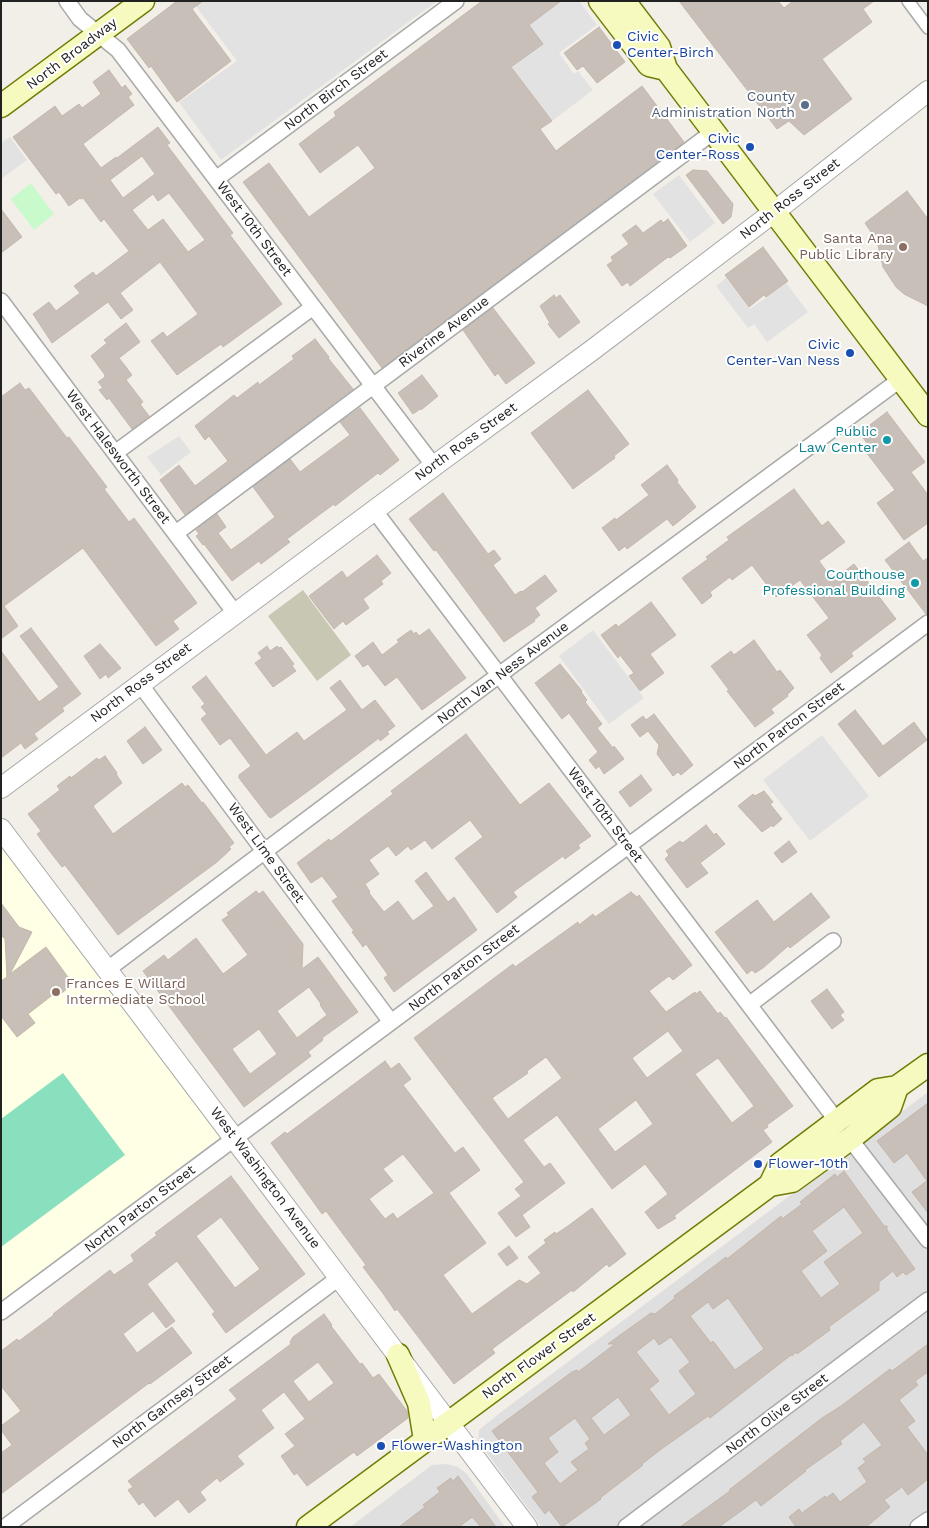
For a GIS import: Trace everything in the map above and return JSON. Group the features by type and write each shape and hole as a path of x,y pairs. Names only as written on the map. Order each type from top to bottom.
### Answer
{"main road":[{"name":"North Broadway","path":"1,106 143,1"},
{"path":"600,1 713,132 928,415"},
{"path":"624,1 659,47 658,67"},
{"name":"North Flower Street","path":"308,1527 770,1185 780,1164 843,1130 878,1090 897,1087 928,1065"},
{"path":"398,1355 419,1403 425,1440"}],"street":[{"name":"West 10th Street","path":"67,1 80,19 118,50 434,466"},
{"name":"North Birch Street","path":"216,179 456,1"},
{"path":"908,1 928,28"},
{"name":"North Ross Street","path":"1,788 591,351 774,212 928,91"},
{"name":"Riverine Avenue","path":"176,533 713,132"},
{"name":"West Halesworth Street","path":"1,301 236,613"},
{"path":"115,453 313,307"},
{"name":"North Van Ness Avenue","path":"108,969 499,676 901,380"},
{"name":"West 10th Street","path":"374,510 928,1240"},
{"name":"North Parton Street","path":"1,1312 928,623"},
{"name":"West Lime Street","path":"140,684 392,1022"},
{"name":"West Washington Avenue","path":"1,829 527,1527"},
{"path":"749,1005 834,941"},
{"name":"North Garnsey Street","path":"5,1527 340,1277"},
{"name":"North Olive Street","path":"626,1527 928,1300"},
{"path":"918,1527 928,1520"}],"shaded area":[{"path":"192,1 437,1 221,160 179,102 237,61"},
{"path":"561,1 579,1 597,25 559,53 574,74 578,71 593,90 552,121 511,67 542,44 529,25"},
{"path":"10,137 27,160 1,179 1,143"},
{"path":"679,175 715,223 690,242 653,194"},
{"path":"726,278 750,309 786,283 808,312 767,342 754,324 748,328 716,286"},
{"path":"179,436 191,452 161,475 147,457"},
{"path":"303,590 351,655 317,681 268,616"},
{"path":"593,630 644,698 609,724 559,656"},
{"path":"822,735 869,796 810,841 763,780"},
{"name":"Frances E Willard Intermediate School","path":"1,846 220,1137 1,1302"},
{"path":"928,1092 928,1527 542,1527 478,1441 479,1430"},
{"path":"446,1464 458,1467 467,1474 505,1527 350,1527 432,1465"}],"green space":[{"path":"31,183 54,214 34,230 11,199"},
{"path":"63,1073 125,1155 1,1247 1,1119"}],"building":[{"path":"177,1 203,1 192,9 231,61 177,102 151,66 149,68 127,39"},
{"path":"482,1 561,1 529,25 543,44 511,67 552,121 540,129 556,151 642,86 684,142 382,368 243,182 269,163 309,217 375,168 358,145 320,173 299,144 336,116 334,112"},
{"path":"679,1 778,1 784,8 793,1 874,1 863,9 872,22 822,59 852,99 804,135 789,121 777,129"},
{"path":"599,27 625,62 597,83 583,66 577,70 564,53"},
{"path":"109,70 122,88 125,85 132,94 128,97 134,105 83,144 101,168 158,127 170,143 167,145 233,233 230,235 282,304 223,347 221,344 177,375 151,341 163,332 167,337 198,314 160,262 120,293 133,310 121,319 108,302 52,343 33,314 49,302 56,311 80,293 74,286 93,272 96,276 129,251 104,219 101,222 83,198 69,206 59,192 56,194 13,137 55,106 62,116 79,104 82,108 101,94 93,82","holes":["142,156 155,174 123,198 110,180","169,193 205,240 188,252 163,219 148,230 132,210 153,194 158,201"]},
{"path":"693,170 707,171 733,204 731,217 723,224 686,175"},
{"name":"Santa Ana Public Library","path":"907,191 928,219 928,306 904,294 896,287 883,267 877,241 865,223"},
{"path":"1,209 22,237 1,253"},
{"path":"668,219 687,246 670,258 668,257 630,286 628,282 622,286 607,265 613,261 611,257 629,244 622,235 636,225 643,233 661,220 663,223"},
{"path":"763,247 788,281 766,297 764,295 749,307 725,275"},
{"path":"554,295 556,298 560,295 580,322 559,338 548,324 550,323 540,306"},
{"path":"493,308 535,363 506,384 498,373 495,376 463,330"},
{"path":"126,323 140,342 119,358 132,375 126,380 143,402 140,404 149,416 132,429 109,398 107,400 99,390 103,388 98,382 105,375 91,356 107,343 104,340"},
{"path":"315,339 353,389 185,515 160,480 179,465 195,486 228,461 209,436 205,440 195,426 234,395 237,398 258,382 259,385 294,359 292,356"},
{"path":"422,375 438,396 413,414 398,393"},
{"path":"20,383 25,390 29,388 67,438 69,437 107,487 104,489 129,522 134,518 197,603 173,621 179,629 156,646 83,548 4,606 18,626 1,639 1,397"},
{"path":"588,390 629,444 614,456 615,458 573,489 531,433"},
{"path":"360,408 399,460 380,475 378,473 335,506 334,504 287,539 290,542 261,564 259,561 232,581 196,536 199,534 196,530 217,514 226,527 218,533 231,550 253,534 275,517 253,487 290,459 300,472 350,435 340,422"},
{"path":"887,412 925,462 911,472 928,495 928,523 904,540 877,503 895,490 866,452 871,448 859,433"},
{"path":"667,465 696,507 673,526 667,519 627,549 625,546 619,551 602,528 649,495 641,485"},
{"path":"794,489 822,526 828,521 845,542 819,561 833,580 854,564 896,619 851,653 853,656 831,673 820,658 822,655 807,635 829,618 800,580 776,597 752,565 732,580 730,577 710,592 712,596 702,604 682,578 708,559 706,557 729,540 727,537"},
{"path":"443,493 488,554 494,550 501,559 493,565 515,595 545,575 557,591 535,608 540,615 535,621 504,642 436,550 434,551 409,519"},
{"name":"Courthouse Professional Building","path":"909,542 923,561 928,558 928,614 926,614 885,560"},
{"path":"377,555 391,573 381,581 383,584 363,599 369,608 346,625 343,621 334,629 309,596 342,571 347,578"},
{"path":"651,602 676,635 650,654 664,673 640,691 629,676 634,673 620,655 618,658 601,635 616,624 618,627"},
{"path":"31,628 81,694 62,708 64,711 34,734 38,739 25,749 21,743 1,758 1,651 39,702 59,687 20,636"},
{"path":"429,629 466,678 422,710 397,677 385,686 368,664 363,667 355,656 373,642 382,655 399,642 397,640 411,630 419,636"},
{"path":"754,640 777,672 780,670 794,688 788,696 771,709 774,713 755,727 727,691 729,690 711,666 731,651 734,655"},
{"path":"100,644 121,668 108,678 106,674 100,679 84,656"},
{"path":"267,646 270,651 277,646 281,647 294,664 292,666 296,671 273,687 255,663 262,658 258,653"},
{"path":"560,664 582,691 587,700 585,702 602,724 597,728 624,759 604,774 599,766 596,769 589,760 598,752 569,713 562,719 535,683"},
{"path":"206,676 266,755 297,732 304,741 347,710 330,688 340,680 362,710 375,700 395,726 380,741 379,738 271,818 239,778 239,775 251,766 230,738 220,745 201,719 207,714 201,707 205,704 192,687"},
{"path":"855,710 883,746 914,722 927,740 879,777 838,724"},
{"path":"654,714 693,765 681,775 678,772 673,776 657,754 659,745 648,731 640,737 631,725 643,716 646,720"},
{"path":"145,727 162,750 143,764 127,741"},
{"path":"466,734 520,805 549,783 591,836 578,845 580,848 565,859 563,856 513,892 517,897 497,913 455,858 483,837 470,820 432,849 425,840 411,850 408,846 396,856 388,846 369,860 379,874 365,884 369,893 384,912 398,901 413,921 434,906 415,881 426,872 448,902 454,897 477,930 394,992 384,978 388,975 366,944 363,947 332,901 338,897 322,876 311,883 297,863 329,839 331,841 393,794 391,791"},
{"path":"105,756 122,783 93,806 113,834 182,783 185,787 188,785 203,802 234,843 229,847 231,849 217,862 118,935 65,865 62,867 48,849 37,834 41,831 28,814 60,790 57,786 70,776 71,778 97,758 99,760"},
{"path":"641,775 652,790 630,807 619,792"},
{"path":"764,791 773,802 770,804 782,819 773,827 772,825 762,832 738,806 753,794 755,796"},
{"path":"706,825 725,844 700,863 708,873 687,888 665,859 669,855 666,851 680,841 684,842"},
{"path":"789,841 797,852 782,863 774,853"},
{"path":"256,891 259,894 263,891 303,944 302,969 318,957 358,1012 322,1038 323,1040 308,1052 311,1056 244,1107 143,971 164,955 168,960 196,938 223,974 248,955 222,920 229,915 227,913","holes":["309,987 327,1015 297,1038 277,1011","259,1029 277,1054 250,1074 232,1049"]},
{"path":"631,892 637,897 639,895 692,965 673,980 669,976 649,991 666,1012 695,992 696,994 700,991 718,1014 720,1012 726,1017 793,1106 763,1130 772,1142 674,1216 676,1218 658,1229 645,1212 668,1194 645,1164 612,1189 557,1115 523,1140 544,1167 550,1163 565,1183 522,1215 530,1227 516,1237 498,1213 521,1196 515,1189 524,1182 414,1038 513,964 515,967 578,922 579,925 593,914 595,917","holes":["668,1031 683,1051 647,1078 632,1058","546,1057 562,1078 508,1119 492,1098 528,1073 527,1071","718,1058 754,1106 732,1123 695,1074","636,1100 653,1124 615,1152 598,1129"]},
{"path":"811,893 830,917 790,948 788,946 755,973 752,970 747,974 715,932 757,900 774,922"},
{"path":"1,903 19,927 32,932 10,974 46,947 73,984 58,996 55,993 28,1014 35,1023 17,1037 1,1016 1,981 7,977 5,939 1,935"},
{"path":"827,989 844,1012 840,1015 844,1020 832,1029 811,1001"},
{"path":"385,1061 391,1069 399,1063 411,1079 403,1085 455,1153 463,1147 480,1170 449,1193 486,1243 443,1275 472,1314 519,1280 527,1284 541,1273 528,1257 546,1243 544,1240 568,1226 592,1208 626,1254 609,1267 607,1264 573,1292 572,1290 492,1349 495,1353 454,1384 397,1309 395,1311 363,1267 366,1265 326,1211 322,1214 271,1143 285,1132 287,1134","holes":["403,1154 434,1193 397,1219 393,1213 385,1219 369,1199 393,1181 383,1169"]},
{"path":"928,1103 928,1213 912,1192 927,1181 907,1153 894,1163 877,1141"},
{"path":"844,1171 884,1226 887,1226 887,1230 915,1269 906,1275 903,1272 897,1277 893,1271 879,1282 879,1290 830,1326 830,1330 797,1354 796,1352 791,1355 710,1418 708,1416 660,1450 601,1499 562,1527 549,1510 545,1514 532,1497 538,1492 492,1431 572,1372 577,1370 578,1372 615,1344 608,1344 651,1313 655,1314 675,1298 674,1296 726,1257 727,1259 781,1216 782,1219 802,1204 800,1202 835,1174 837,1177","holes":["844,1207 863,1233 824,1262 840,1284 821,1298 801,1271 827,1251 812,1231","728,1298 764,1349 735,1370 713,1341 711,1343 690,1316 708,1302 713,1309","671,1337 690,1362 679,1371 696,1394 669,1415 649,1389 659,1381 636,1352 654,1338 659,1345","618,1397 631,1415 604,1435 591,1418","575,1418 590,1439 585,1443 589,1449 571,1462 578,1470 560,1484 544,1463 558,1452 548,1438"]},
{"path":"231,1176 305,1274 226,1333 212,1314 215,1312 177,1261 147,1284 175,1321 166,1328 153,1311 123,1334 137,1353 172,1327 192,1353 1,1494 1,1453 12,1445 1,1430 1,1426 21,1411 1,1386 1,1351 17,1339 19,1341 54,1315 110,1270 114,1275 134,1261 131,1255 157,1235 155,1233","holes":["221,1217 260,1269 235,1288 196,1236"]},
{"path":"509,1246 518,1258 507,1266 498,1254"},
{"path":"324,1314 360,1364 362,1363 373,1378 379,1374 407,1411 408,1418 357,1456 354,1452 307,1486 297,1473 294,1475 281,1456 295,1446 285,1434 305,1419 284,1392 261,1410 274,1428 237,1456 244,1464 220,1482 217,1478 200,1492 206,1500 189,1513 178,1499 155,1517 143,1502 139,1505 128,1490 133,1487 128,1481 237,1399 229,1390 291,1344 290,1342 293,1337","holes":["318,1362 334,1383 309,1402 293,1381"]},
{"path":"928,1344 928,1372 915,1381 918,1385 899,1400 915,1421 907,1427 928,1455 928,1479 908,1495 902,1487 884,1500 890,1507 866,1527 796,1527 789,1517 799,1509 802,1513 825,1496 826,1498 833,1493 840,1502 867,1482 858,1468 866,1462 863,1459 882,1445 864,1422 840,1441 842,1444 805,1470 761,1506 756,1500 719,1527 680,1527 730,1491 822,1418 890,1369 892,1371"},
{"path":"458,1476 496,1527 481,1527 472,1517 459,1527 399,1527 425,1507 423,1505 440,1492 437,1488 451,1478 453,1481"}],"place":[{"name":"Civic Center-Birch","path":"617,45"},
{"name":"County Administration North","path":"805,105"},
{"name":"Civic Center-Ross","path":"750,147"},
{"name":"Santa Ana Public Library","path":"903,247"},
{"name":"Civic Center-Van Ness","path":"850,353"},
{"name":"Public Law Center","path":"887,440"},
{"name":"Courthouse Professional Building","path":"915,583"},
{"name":"Frances E Willard Intermediate School","path":"56,992"},
{"name":"Flower-10th","path":"758,1164"},
{"name":"Flower-Washington","path":"381,1446"}]}
